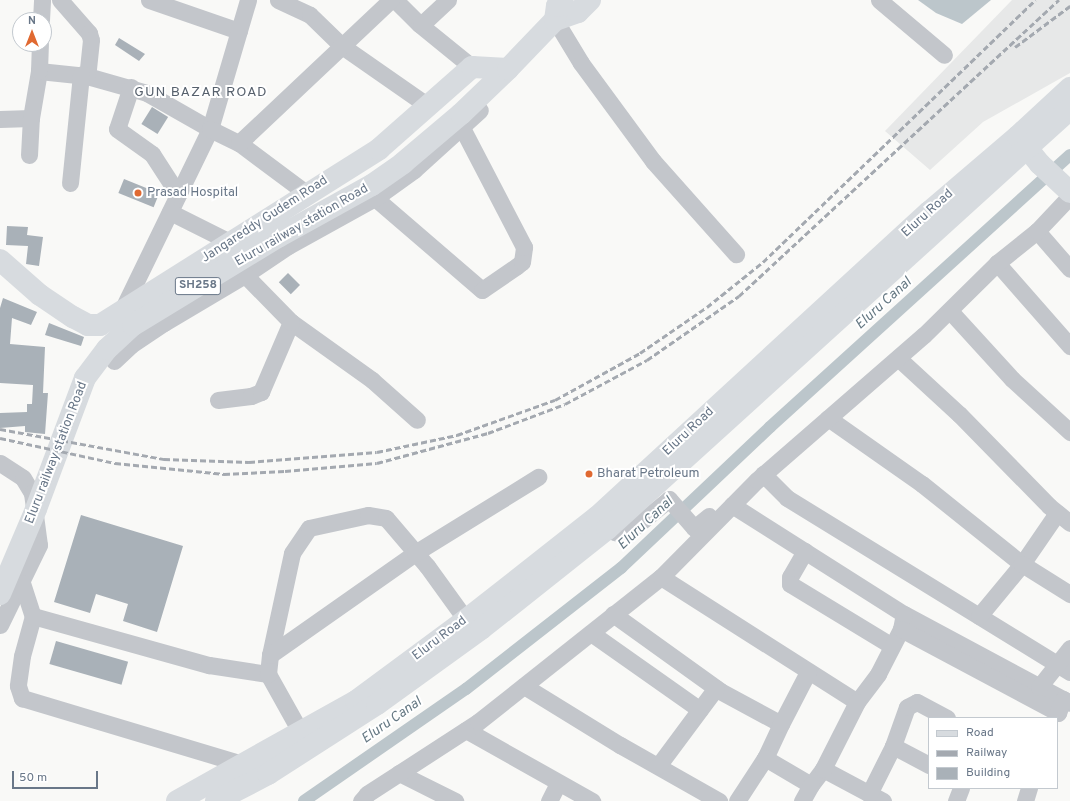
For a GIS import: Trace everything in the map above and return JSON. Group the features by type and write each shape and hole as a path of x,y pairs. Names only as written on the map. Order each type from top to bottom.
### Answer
{"main road":[{"path":"555,20 557,6 563,0"},
{"path":"472,67 508,69 555,20 578,12 590,0"},
{"name":"Jangareddy Gudem Road","path":"0,260 40,295 88,325 100,325 306,193 379,149 472,67"},
{"name":"Eluru railway station Road","path":"0,594 36,509 85,378 107,349 133,325 278,237 378,180 461,114 508,69"},
{"name":"Eluru Road","path":"1029,149 1070,88"},
{"name":"Eluru Road","path":"216,801 268,774 377,704 481,629 602,523 929,212 1029,149 1070,109"},
{"path":"1029,149 1065,190"},
{"name":"Eluru Road","path":"177,801 246,765 356,701 602,523"}],"street":[{"path":"41,12 42,0"},
{"path":"60,0 89,33 91,40 84,75 70,182"},
{"path":"149,0 239,31"},
{"path":"121,312 210,129 248,0"},
{"path":"278,0 310,15 342,46 428,106"},
{"path":"239,143 293,95 391,0"},
{"path":"395,0 433,13 472,67"},
{"path":"879,0 944,55"},
{"path":"555,20 581,63 649,155 736,254"},
{"path":"29,155 31,118 39,71 40,52"},
{"path":"114,361 131,345 164,322 246,275 288,246 375,198 414,170 462,128 505,86 508,69"},
{"path":"39,71 84,75 131,87 147,93 210,129 239,143 306,193"},
{"path":"131,87 117,129 152,154 178,194"},
{"path":"0,119 31,118"},
{"path":"375,198 482,290 522,262 524,248 462,128"},
{"path":"602,523 615,532 632,530 669,499 694,528 737,500 760,477 898,358 950,311 997,263 1036,230 1065,190"},
{"path":"170,212 230,242"},
{"path":"1036,230 1070,269"},
{"path":"997,263 1070,346"},
{"path":"246,275 291,322 372,380 418,420"},
{"path":"950,311 1012,378 1070,432"},
{"path":"218,400 251,396 261,392 291,322"},
{"path":"898,358 959,414 1064,518 1022,564 979,616"},
{"path":"828,418 922,484 1022,564 1070,594"},
{"path":"0,463 23,478 32,493 36,509 39,545 22,583 0,625"},
{"path":"270,655 415,553 538,477"},
{"path":"760,477 787,498 979,616 1053,675 1064,710"},
{"path":"737,500 902,621 1064,710"},
{"path":"301,733 268,674 270,655 292,553 309,528 368,515 386,518 415,553 466,620"},
{"path":"366,798 399,773 466,730 661,577 710,518"},
{"path":"805,551 790,577 790,584 892,646"},
{"path":"661,577 857,702"},
{"path":"22,583 33,616 22,656 18,686 22,698 246,765"},
{"path":"614,614 716,688 781,724"},
{"path":"33,616 209,665 268,674"},
{"path":"902,621 1053,675"},
{"path":"802,801 811,785 823,769 857,702 878,674 892,646 902,621"},
{"path":"591,633 700,710"},
{"path":"1053,675 1070,648"},
{"path":"737,801 764,758 808,672"},
{"path":"524,686 719,801"},
{"path":"658,766 716,688"},
{"path":"823,769 876,798 907,707 911,704 925,705 945,717"},
{"path":"466,730 592,801"},
{"path":"893,746 928,764"},
{"path":"764,758 811,785"},
{"path":"399,773 455,801"},
{"path":"549,801 558,783"},
{"path":"956,801 961,789"},
{"path":"1025,801 1029,789"}],"shaded area":[{"path":"918,0 991,0 962,24 936,13"},
{"path":"1012,0 1070,0 1070,73 983,122 930,170 885,131"}],"building":[{"path":"119,38 145,54 139,61 115,45"},
{"path":"152,107 168,117 158,134 141,124"},
{"path":"124,179 159,193 154,207 118,193"},
{"path":"7,226 28,227 27,235 43,237 39,266 26,264 28,246 6,245"},
{"path":"288,273 300,285 291,294 279,282"},
{"path":"3,298 37,312 31,325 12,318 10,344 45,347 43,393 48,393 45,434 25,432 25,426 0,428 0,413 27,412 27,404 32,404 33,385 0,383 0,308"},
{"path":"49,323 84,337 81,346 45,335"},
{"path":"81,515 183,546 157,632 123,621 128,604 96,594 90,613 54,602"},
{"path":"56,641 128,662 121,685 49,664"}],"waterway":[{"name":"Eluru Canal","path":"304,801 466,689 621,568 770,427 1070,155"}],"railway":[{"path":"0,429 164,459 249,462 377,452 457,435 555,400 640,353 707,307 763,262 1035,0"},
{"path":"0,438 115,463 224,474 285,471 377,463 488,433 565,404 647,360 739,296 1059,0"},
{"path":"1015,47 1070,6"}],"place":[{"name":"Prasad Hospital","path":"138,193"},
{"name":"Bharat Petroleum","path":"589,474"}],"district":[{"name":"GUN BAZAR ROAD","path":"201,93"}]}
